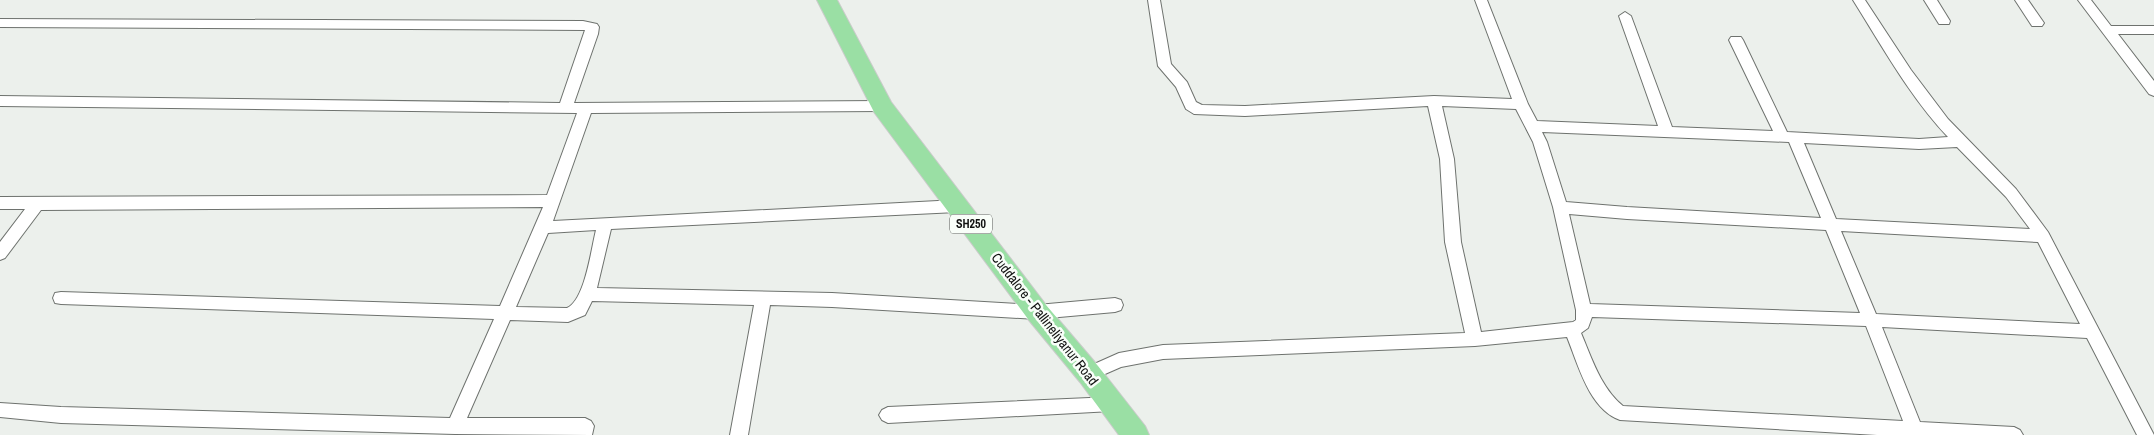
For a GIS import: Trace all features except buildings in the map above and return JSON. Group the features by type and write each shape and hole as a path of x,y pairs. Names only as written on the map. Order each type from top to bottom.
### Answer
{"main road":[{"name":"Cuddalore - Pallineliyanur Road","path":"827,0 882,106 1037,312 1089,374 1136,435"}],"street":[{"path":"1154,0 1165,66 1177,78 1191,105 1199,110 1236,111 1434,102 1521,104"},
{"path":"1089,374 1118,360 1163,352 1475,339 1572,330 1580,327 1584,320 1584,310 1560,207 1540,142 1521,104 1481,0"},
{"path":"1859,0 1906,73 1943,123 2011,193 2043,236 2146,435"},
{"path":"1930,0 1944,21"},
{"path":"2020,0 2037,23"},
{"path":"2084,0 2154,91"},
{"path":"1625,16 1667,132"},
{"path":"0,23 583,25 592,27 566,108"},
{"path":"2107,30 2154,30"},
{"path":"1736,40 1832,224 1916,432"},
{"path":"0,101 566,108 882,106"},
{"path":"1434,102 1447,159 1453,242 1475,339"},
{"path":"455,426 543,228 586,108"},
{"path":"1532,126 1919,144 1962,141"},
{"path":"0,203 552,201"},
{"path":"0,254 37,204"},
{"path":"543,228 957,206"},
{"path":"1560,207 1627,213 2043,236"},
{"path":"61,298 568,315 578,310 588,294 605,224"},
{"path":"588,294 832,300 1037,312 1115,304"},
{"path":"739,435 763,298"},
{"path":"1584,310 1871,320 2091,331"},
{"path":"1572,330 1602,396 1610,408 1620,413 1916,432 2014,435"},
{"path":"888,415 1112,404"},
{"path":"0,410 283,428 585,426 583,435"}]}
